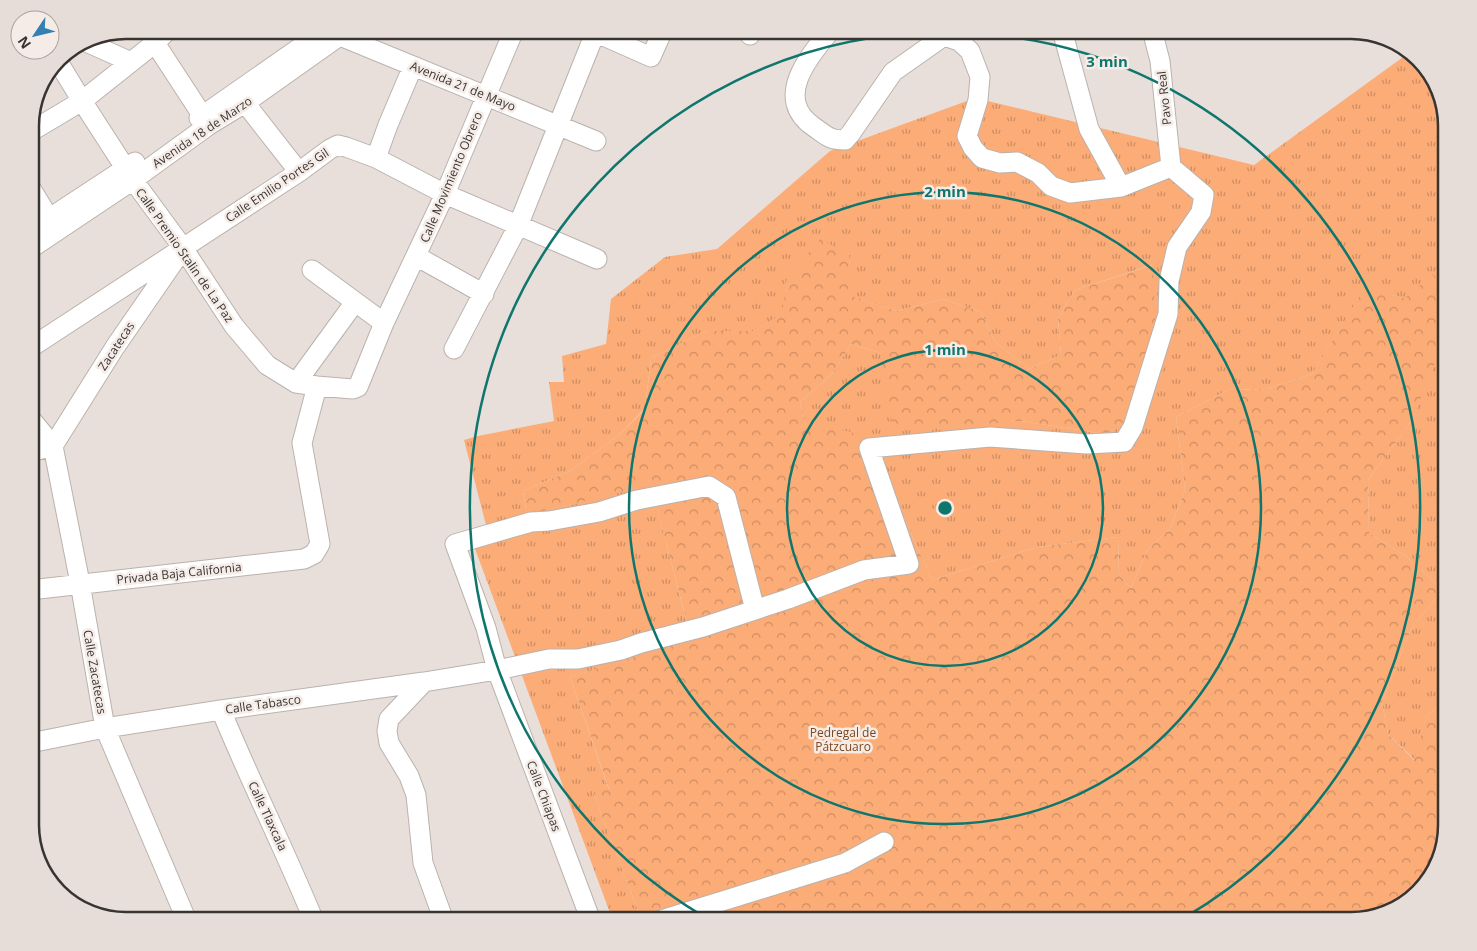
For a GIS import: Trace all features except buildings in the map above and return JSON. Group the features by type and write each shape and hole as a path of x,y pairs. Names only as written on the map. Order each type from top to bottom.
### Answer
{"street":[{"path":"39,127 82,101 158,39"},
{"path":"164,39 202,115"},
{"name":"Avenida 18 de Marzo","path":"39,225 130,175 209,125 325,39"},
{"name":"Avenida 21 de Mayo","path":"354,39 413,66 596,141"},
{"name":"Calle Movimiento Obrero","path":"358,387 384,323 445,194 510,39"},
{"path":"454,350 518,226 590,39"},
{"path":"611,39 652,57 659,39"},
{"path":"823,39 809,56 794,87 797,104 803,120 834,140 845,140 852,133 893,72 940,39"},
{"path":"955,39 959,40 970,51 980,77 978,100 967,136 973,148 982,158 1000,163 1017,162 1038,173 1051,186 1070,193 1121,187 1171,167"},
{"path":"1064,39 1089,129 1121,187"},
{"name":"Pavo Real","path":"1154,39 1160,61 1171,167"},
{"path":"93,45 131,62"},
{"path":"376,158 413,66"},
{"name":"Calle Premio Stalin de La Paz","path":"62,67 130,175 183,248 234,326 267,365 296,383 347,389 358,387"},
{"path":"252,92 299,172"},
{"name":"Avenida 18 de Marzo","path":"39,242 130,175 202,115 252,92"},
{"name":"Calle Emilio Portes Gil","path":"39,342 338,145 346,146 376,158 445,194 597,259"},
{"name":"Calle Tabasco","path":"39,741 105,728 221,710 424,682 549,659 578,659 620,650 703,627 864,570 909,564 869,448 990,437 1087,444 1124,442 1134,427 1168,314 1169,281 1178,247 1201,212 1204,195 1171,167"},
{"path":"39,202 49,218"},
{"name":"Zacatecas","path":"53,446 115,347 183,248"},
{"path":"416,256 484,294"},
{"path":"312,270 384,323"},
{"path":"296,383 354,302"},
{"name":"Privada Baja California","path":"39,589 304,559 314,554 320,544 302,443 318,386"},
{"name":"Calle Zacatecas","path":"39,429 53,446 80,583 105,728 183,912"},
{"path":"39,450 53,446"},
{"name":"Calle Chiapas","path":"588,912 497,670 486,628 455,544 531,522 599,512 637,500 710,486 726,497 755,610"},
{"path":"424,682 389,719 387,731 389,743 409,776 416,795 423,863 441,912"},
{"name":"Calle Tlaxcala","path":"221,710 310,912"},
{"path":"687,912 845,862 884,842"}],"green space":[{"path":"1404,57 1413,64 1427,82 1432,93 1438,115 1438,585 1407,557 1369,533 1368,480 1412,420 1405,298 1364,290 1312,374 1266,389 1228,390 1176,417 1185,490 1170,529 1147,550 1131,588 1119,575 1118,537 1037,547 932,580 885,476 806,425 800,402 831,375 851,344 880,353 971,424 1021,421 1111,435 1152,265 1075,290 1058,318 1061,355 1029,369 995,342 981,312 944,299 896,311 851,296 849,254 787,279 783,314 753,331 707,331 651,358 645,408 620,434 570,471 523,491 527,515 651,484 691,639 570,677 609,790 594,795 639,912 610,912 468,530 486,525 464,440 554,421 549,382 564,382 562,356 606,344 611,299 665,257 717,249 830,151 975,98 1254,165"},
{"name":"Pedregal de Pátzcuaro","path":"820,239 849,254 852,296 896,311 944,299 981,312 995,342 1029,369 1061,355 1058,318 1075,290 1153,265 1155,319 1126,419 1111,435 1021,421 893,432 880,353 851,344 831,375 800,402 806,425 852,432 885,476 932,580 1037,547 1118,537 1119,575 1131,588 1147,550 1170,529 1185,490 1176,417 1228,390 1266,389 1312,374 1364,289 1405,298 1433,274 1438,281 1438,355 1412,420 1368,480 1369,533 1407,557 1438,585 1438,596 1411,629 1382,702 1388,734 1414,760 1427,715 1438,707 1437,842 1429,864 1417,882 1395,901 1362,912 639,912 594,795 609,789 570,677 691,638 651,485 527,515 523,491 570,471 620,434 645,409 651,358 707,331 753,331 782,314 787,279"},
{"path":"1438,596 1438,707 1427,715 1415,760 1388,734 1382,702 1411,629"}]}
